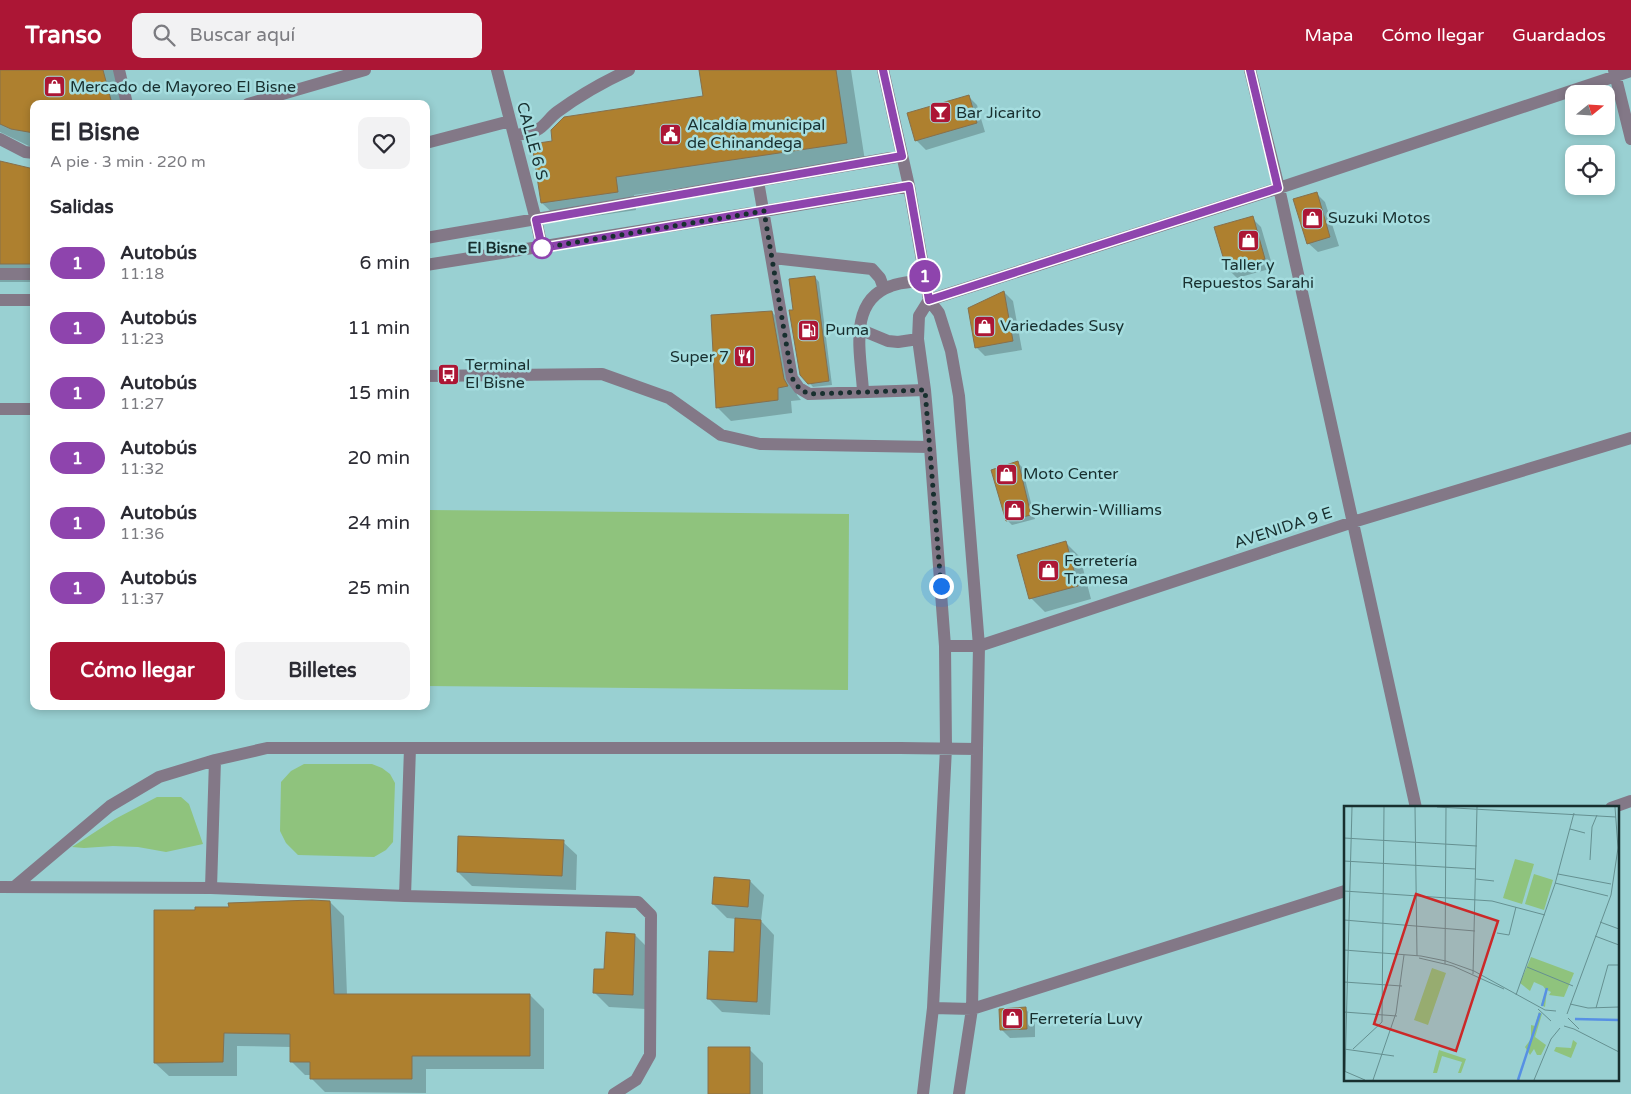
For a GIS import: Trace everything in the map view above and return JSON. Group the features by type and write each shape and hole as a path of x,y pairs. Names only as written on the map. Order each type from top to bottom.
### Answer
{"street":[{"path":"119,70 126,100"},
{"path":"262,100 365,70"},
{"name":"CALLE 6 S","path":"497,70 542,248"},
{"path":"514,134 531,133 539,130 556,112 592,88 628,70"},
{"path":"883,70 909,186 929,300 939,314 951,351 959,396 979,646 972,1009 959,1094"},
{"path":"1250,70 1416,806"},
{"path":"923,1094 933,1008 946,748 945,646 925,390 918,339 919,316 929,300 1278,188 1615,73 1631,71"},
{"path":"1615,73 1631,139"},
{"path":"430,142 510,121"},
{"path":"0,140 30,153"},
{"path":"430,237 902,156"},
{"path":"758,181 792,378 799,388 808,394 925,390"},
{"path":"430,264 542,248 909,186"},
{"path":"772,258 872,269 880,278 884,289"},
{"path":"0,274 30,274"},
{"path":"863,391 859,329 864,308 877,293 884,289 925,280"},
{"path":"0,300 30,300"},
{"path":"859,329 888,341 898,342 918,339"},
{"path":"430,376 602,374 669,398 721,435 750,442 760,444 930,447"},
{"path":"0,409 30,409"},
{"name":"AVENIDA 9 E","path":"945,646 979,646 1353,522 1631,438"},
{"path":"14,887 110,806 159,777 215,760 267,748 977,749"},
{"path":"405,896 410,748"},
{"path":"211,888 215,760"},
{"path":"1617,806 1631,801"},
{"path":"0,887 211,888 405,896 638,902 651,914 650,1054 636,1080 614,1094"},
{"path":"933,1008 972,1009 1344,891"}],"green space":[{"path":"430,510 849,514 848,690 430,686"},
{"path":"304,764 372,764 390,774 395,783 393,842 386,850 374,857 298,855 286,843 280,831 281,782 291,771"},
{"path":"157,797 181,797 189,804 203,844 166,852 138,847 72,847 115,819"}],"building":[{"name":"Mercado de Mayoreo El Bisne","path":"0,70 103,70 111,100 30,100 30,132 11,129 0,124"},
{"name":"Alcaldía municipal de Chinandega","path":"699,70 836,70 847,143 616,177 618,192 541,203 532,144 552,141 551,130 564,117 703,96"},
{"path":"969,95 977,123 915,141 907,113"},
{"path":"0,161 30,168 30,264 0,264"},
{"name":"Suzuki Motos","path":"1317,192 1330,237 1307,244 1293,199"},
{"path":"1253,216 1265,259 1227,270 1214,227"},
{"name":"Puma","path":"815,276 829,381 808,384 800,375 789,310 793,310 789,279"},
{"name":"Variedades Susy","path":"1004,291 1013,341 975,348 968,308"},
{"name":"Super 7","path":"772,311 784,379 788,386 778,388 778,400 716,408 711,315"},
{"path":"1018,461 1031,515 1006,521 991,470"},
{"name":"Ferretería Tramesa","path":"1066,541 1078,586 1029,599 1017,555"},
{"path":"458,836 564,840 562,876 457,872"},
{"path":"714,877 750,880 748,907 712,904"},
{"path":"330,901 334,994 530,994 530,1056 412,1056 412,1079 310,1079 310,1062 290,1062 290,1034 224,1033 223,1062 154,1063 154,910 195,910 195,907 229,907 228,903"},
{"path":"735,918 761,920 757,1002 707,999 709,951 734,952"},
{"path":"606,932 635,934 633,995 593,993 594,969 604,969"},
{"name":"Ferretería Luvy","path":"1026,1007 1027,1029 1000,1030 999,1009"},
{"path":"708,1047 750,1047 750,1094 708,1094"}],"bus line":[{"name":"1","path":"883,70 902,156 536,220 542,248 909,186 929,300 1278,188 1250,70"}],"place":[{"name":"Mercado de Mayoreo El Bisne","path":"54,87"},
{"name":"Bar Jicarito","path":"940,113"},
{"name":"Alcaldía municipal de Chinandega","path":"671,134"},
{"name":"Suzuki Motos","path":"1312,218"},
{"name":"Taller y Repuestos Sarahi","path":"1248,241"},
{"name":"El Bisne","path":"542,248"},
{"name":"Variedades Susy","path":"984,326"},
{"name":"Puma","path":"809,330"},
{"name":"Super 7","path":"745,357"},
{"name":"Terminal El Bisne","path":"449,374"},
{"name":"Moto Center","path":"1007,474"},
{"name":"Sherwin-Williams","path":"1015,510"},
{"name":"Ferretería Tramesa","path":"1048,570"},
{"name":"Ferretería Luvy","path":"1013,1019"}],"route":[{"path":"542,248 764,211 792,378 799,388 808,394 925,390 941,586"}]}
